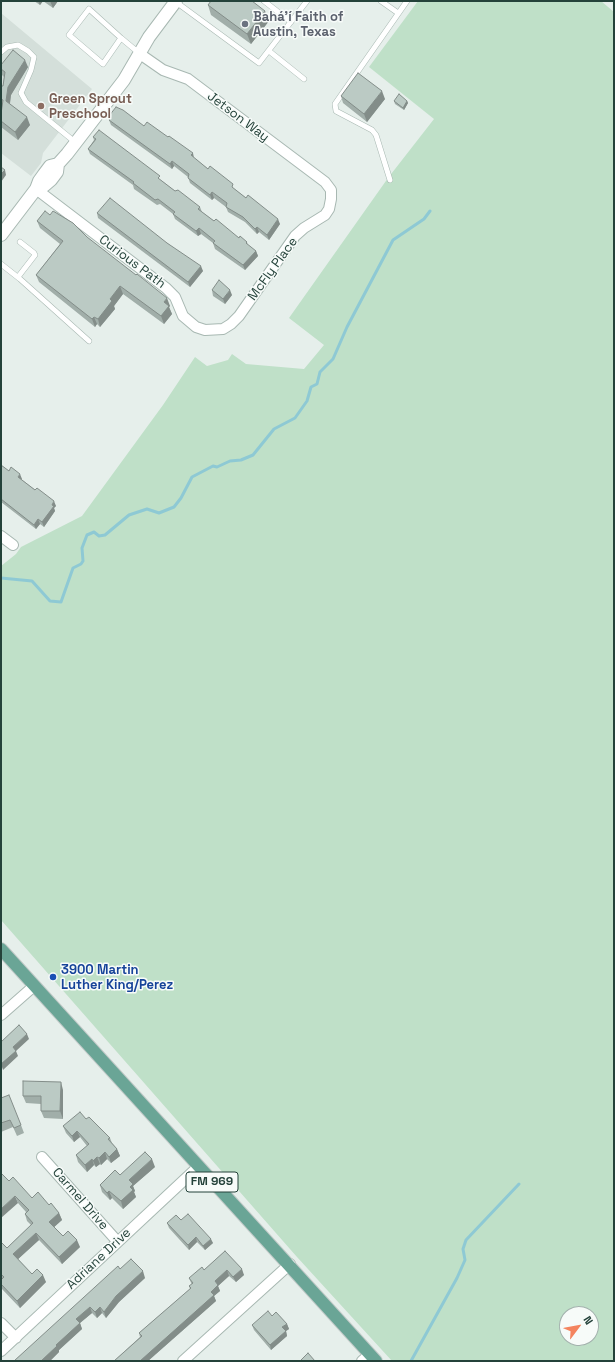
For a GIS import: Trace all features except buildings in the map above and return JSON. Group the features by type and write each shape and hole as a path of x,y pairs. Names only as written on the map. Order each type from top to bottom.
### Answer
{"main road":[{"name":"FM 969","path":"1,949 198,1167 290,1264 369,1359"}],"street":[{"path":"1,235 36,189 44,186 57,172 58,164 124,80 149,37 176,1"},
{"name":"Jetson Way","path":"140,54 164,70 188,79 325,182 331,190"},
{"name":"Curious Path","path":"36,189 171,292 178,303 183,316 188,321 206,330 223,329"},
{"name":"McFly Place","path":"223,329 239,316 295,236 304,228 325,215 329,209 331,190"},
{"path":"1,536 13,545"},
{"path":"1,1015 34,986"},
{"name":"Carmel Drive","path":"42,1157 117,1242"},
{"name":"Adriane Drive","path":"1,1351 198,1167"},
{"path":"183,1361 290,1264"},
{"path":"1,1323 16,1338"}],"lane":[{"path":"176,1 257,63 261,62 307,1"},
{"path":"264,1 291,22"},
{"path":"272,7 276,1"},
{"path":"381,1 398,13"},
{"path":"390,180 376,135 372,130 336,111 335,104 407,1"},
{"path":"122,38 103,64 69,35 89,9 122,38 140,54"},
{"path":"1,52 7,47 18,45 34,57 31,70 21,93 26,102 76,143"},
{"path":"269,51 304,78"},
{"path":"18,278 35,255 20,242"},
{"path":"1,264 89,342"}],"shaded area":[{"name":"Green Sprout Preschool","path":"1,13 92,89 43,153 41,163 31,176 1,153"}],"green space":[{"path":"418,1 601,1 614,12 614,1361 392,1361 297,1257 1,920 1,566 16,554 21,547 82,516 163,405 195,357 207,366 228,360 232,354 246,364 304,369 324,345 289,318 388,178 434,119 369,67"}],"waterway":[{"path":"1,578 32,581 50,601 61,602 73,568 81,564 83,561 82,548 87,535 94,532 99,536 105,535 129,515 147,509 159,513 174,507 181,498 192,477 213,466 217,467 230,461 241,460 253,455 274,429 295,418 307,401 311,387 317,384 320,372 333,359 347,327 393,240 424,219 430,211"},
{"path":"411,1361 457,1278 465,1260 463,1249 466,1240 519,1184"}],"place":[{"name":"Bahá'í Faith of Austin, Texas","path":"245,24"},
{"name":"Green Sprout Preschool","path":"41,106"},
{"name":"3900 Martin Luther King/Perez","path":"53,977"}]}
